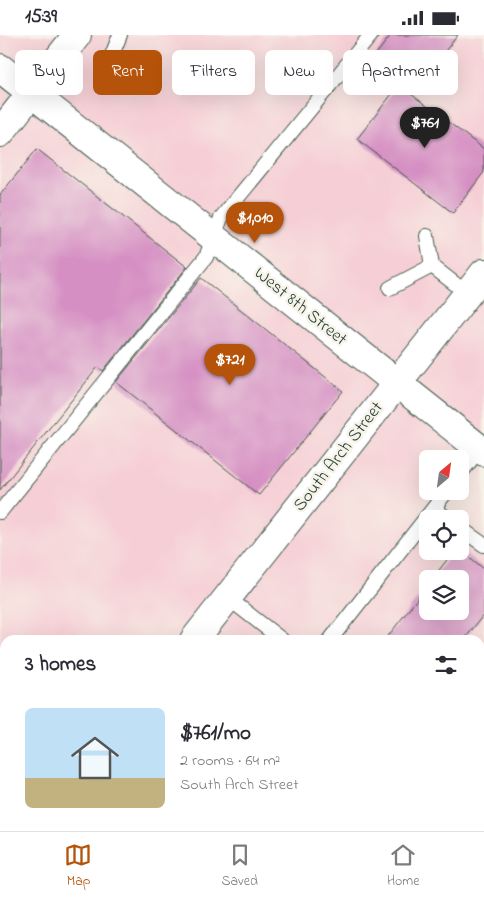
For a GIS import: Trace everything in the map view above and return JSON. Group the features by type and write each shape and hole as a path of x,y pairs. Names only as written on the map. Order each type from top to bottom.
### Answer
{"main road":[{"path":"65,50 77,35"},
{"name":"West 8th Street","path":"0,68 15,80"},
{"path":"0,133 30,95"},
{"name":"West 8th Street","path":"34,95 213,238 483,449"},
{"name":"South Arch Street","path":"198,635 479,280"}],"lane":[{"path":"114,50 120,35"},
{"path":"0,512 206,257 221,218 371,35"},
{"path":"427,236 432,265"},
{"path":"390,288 432,265 479,280"},
{"path":"469,465 483,449"},
{"path":"334,635 440,500"},
{"path":"469,534 484,545"},
{"path":"228,598 276,635"}],"shaded area":[{"path":"0,35 484,35 484,635 0,635"}],"building":[{"path":"391,35 458,35 446,50 379,50"},
{"path":"391,95 412,95 484,149 484,172 453,213 357,139"},
{"path":"37,149 187,267 103,371 98,367 0,490 0,195"},
{"path":"201,278 343,391 259,495 116,382"},
{"path":"469,556 484,569 484,614 468,635 389,635 419,597 419,620 469,620 469,570 439,570 447,560 469,560"}]}
